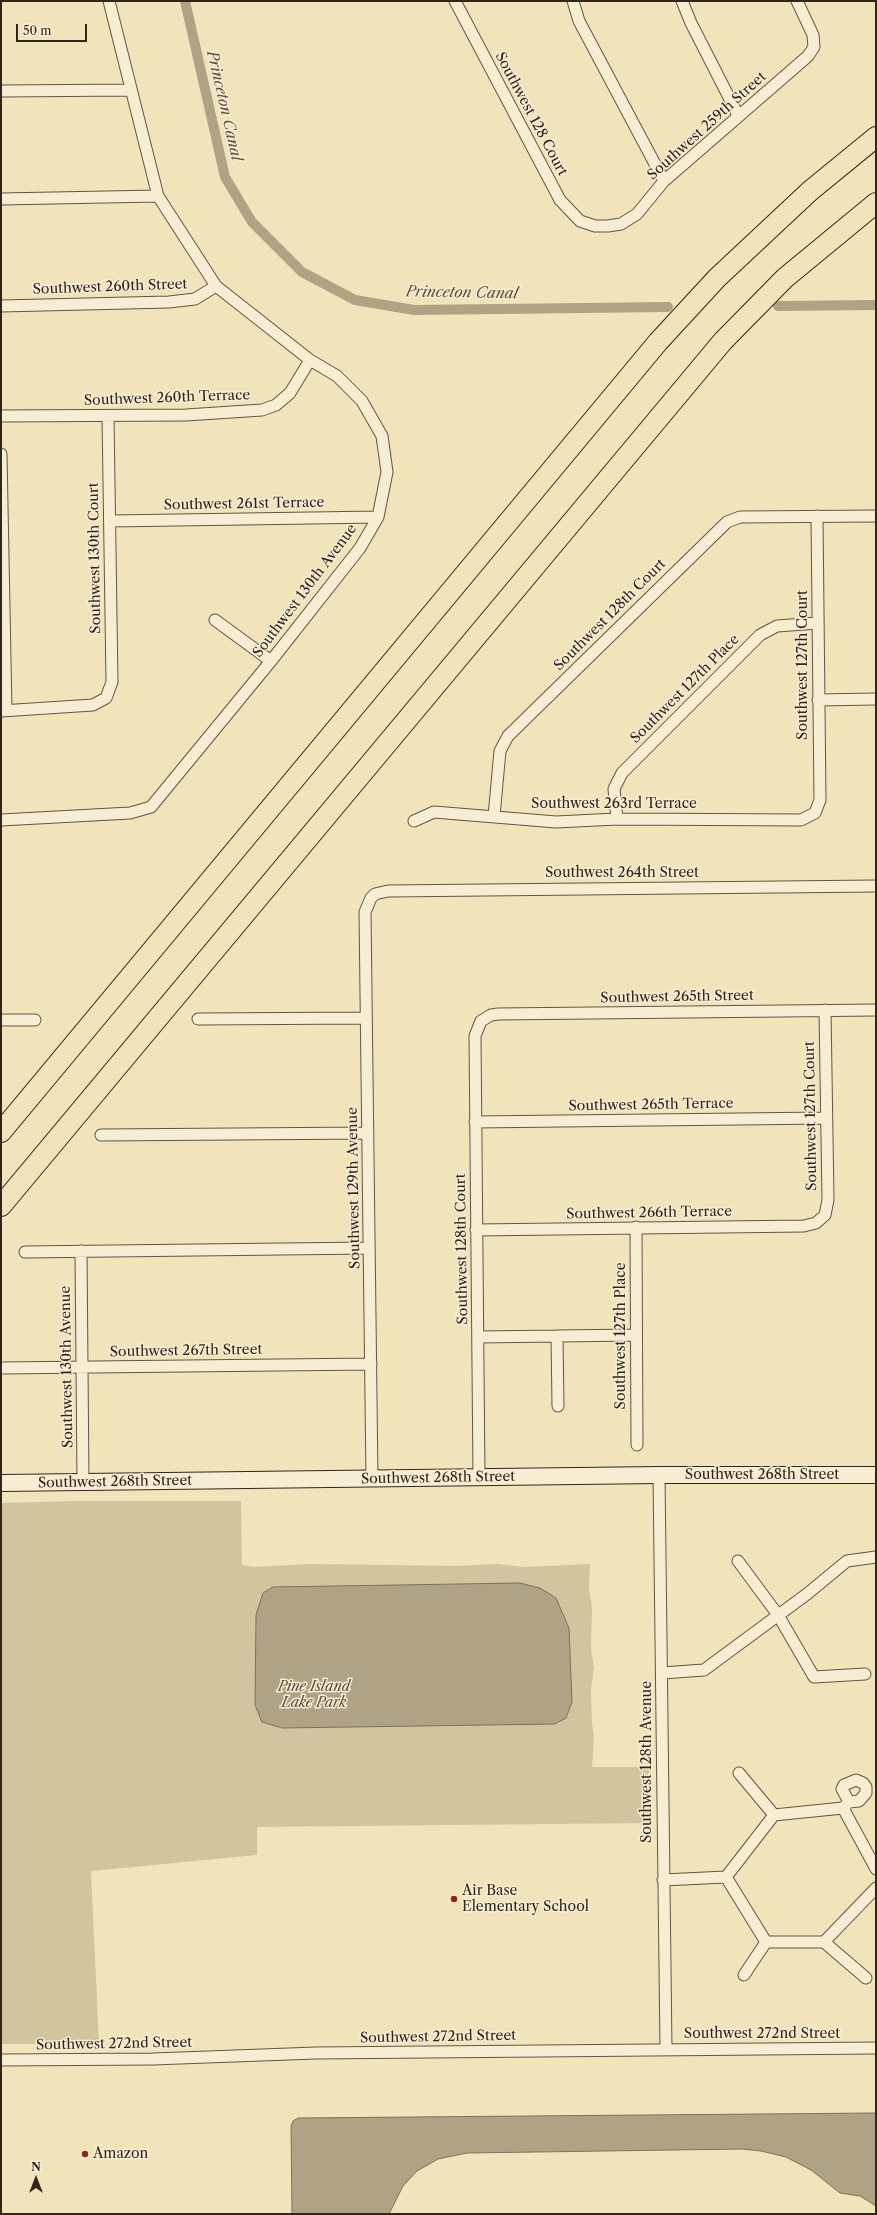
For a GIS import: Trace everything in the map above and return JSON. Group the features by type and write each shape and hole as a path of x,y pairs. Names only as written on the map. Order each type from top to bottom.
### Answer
{"highway":[{"path":"1,1132 658,342 716,278 810,191 876,137"},
{"path":"1,1206 723,341 785,278 876,203"}],"main road":[{"name":"Southwest 268th Street","path":"1,1483 659,1475 876,1475"}],"street":[{"name":"Southwest 130th Avenue","path":"1,820 130,813 151,807 271,661 360,548 378,518 387,472 382,436 362,401 337,376 310,360 216,286 158,196 109,1"},
{"name":"Southwest 128 Court","path":"455,1 560,200 573,216 595,226"},
{"path":"573,1 579,21 664,181"},
{"path":"682,1 691,23 738,115"},
{"name":"Southwest 259th Street","path":"595,226 621,224 637,214 664,181 738,115 808,56 814,47 813,35 797,1"},
{"path":"1,91 131,90"},
{"path":"1,199 158,196"},
{"name":"Southwest 260th Street","path":"1,306 169,302 195,299 216,286"},
{"name":"Southwest 260th Terrace","path":"1,416 186,415 262,410 276,405 290,393 310,360"},
{"name":"Southwest 130th Court","path":"4,711 94,705 106,698 112,682 108,416"},
{"path":"1,454 4,711"},
{"path":"817,516 876,516"},
{"name":"Southwest 127th Court","path":"815,813 820,800 817,516"},
{"name":"Southwest 128th Court","path":"494,816 500,751 508,736 727,522 740,517 817,516"},
{"name":"Southwest 261st Terrace","path":"110,521 378,518"},
{"path":"215,620 271,661"},
{"name":"Southwest 127th Place","path":"617,819 614,789 622,773 760,635 777,626 818,623"},
{"path":"818,700 876,698"},
{"name":"Southwest 263rd Terrace","path":"414,821 434,812 556,822 617,819 801,820 815,813"},
{"name":"Southwest 264th Street","path":"371,898 375,894 388,890 876,886"},
{"name":"Southwest 129th Avenue","path":"371,898 365,912 372,1479"},
{"name":"Southwest 127th Court","path":"821,1220 827,1208 828,1200 825,1010"},
{"name":"Southwest 265th Street","path":"481,1021 491,1015 498,1014 876,1010"},
{"path":"198,1019 366,1018"},
{"path":"1,1020 35,1020"},
{"name":"Southwest 128th Court","path":"479,1477 475,1036 481,1021"},
{"name":"Southwest 265th Terrace","path":"475,1122 826,1118"},
{"path":"101,1135 368,1133"},
{"name":"Southwest 266th Terrace","path":"476,1230 810,1226 821,1220"},
{"name":"Southwest 127th Place","path":"636,1227 637,1445"},
{"path":"25,1252 369,1248"},
{"name":"Southwest 130th Avenue","path":"81,1251 83,1482"},
{"path":"478,1337 636,1335"},
{"path":"557,1336 558,1406"},
{"name":"Southwest 267th Street","path":"1,1368 371,1364"},
{"name":"Southwest 128th Avenue","path":"659,1475 666,2050"},
{"path":"662,1673 704,1670 848,1561 876,1557"},
{"path":"738,1562 778,1615 814,1677 865,1674"},
{"path":"739,1773 774,1815"},
{"path":"663,1880 726,1877 774,1815 846,1805 876,1870"},
{"path":"726,1877 766,1942"},
{"path":"824,1942 876,1888"},
{"path":"766,1942 824,1942 866,1978"},
{"path":"744,1975 766,1942"},
{"name":"Southwest 272nd Street","path":"1,2060 160,2059 309,2053 876,2048"}],"green space":[{"name":"Pine Island Lake Park","path":"75,1501 241,1501 242,1565 253,1567 311,1564 457,1566 497,1564 525,1567 590,1564 589,1589 592,1607 591,1649 594,1668 591,1689 592,1724 594,1735 592,1767 650,1767 651,1823 257,1827 257,1855 91,1871 99,2044 1,2044 1,1503"}],"shaded area":[{"path":"520,1583 540,1588 556,1598 569,1628 572,1702 566,1718 555,1724 282,1728 262,1722 255,1705 256,1615 263,1593 273,1587"},
{"path":"876,2113 876,2206 860,2196 840,2193 811,2170 786,2157 761,2151 742,2149 467,2153 438,2159 417,2171 403,2186 389,2214 292,2214 291,2126 293,2121 298,2118"}],"waterway":[{"name":"Princeton Canal","path":"185,1 225,177 252,222 302,272 355,300 414,310 668,307"},
{"name":"Princeton Canal","path":"778,306 876,305"}],"place":[{"name":"Air Base Elementary School","path":"454,1899"},
{"name":"Amazon","path":"85,2154"}]}
